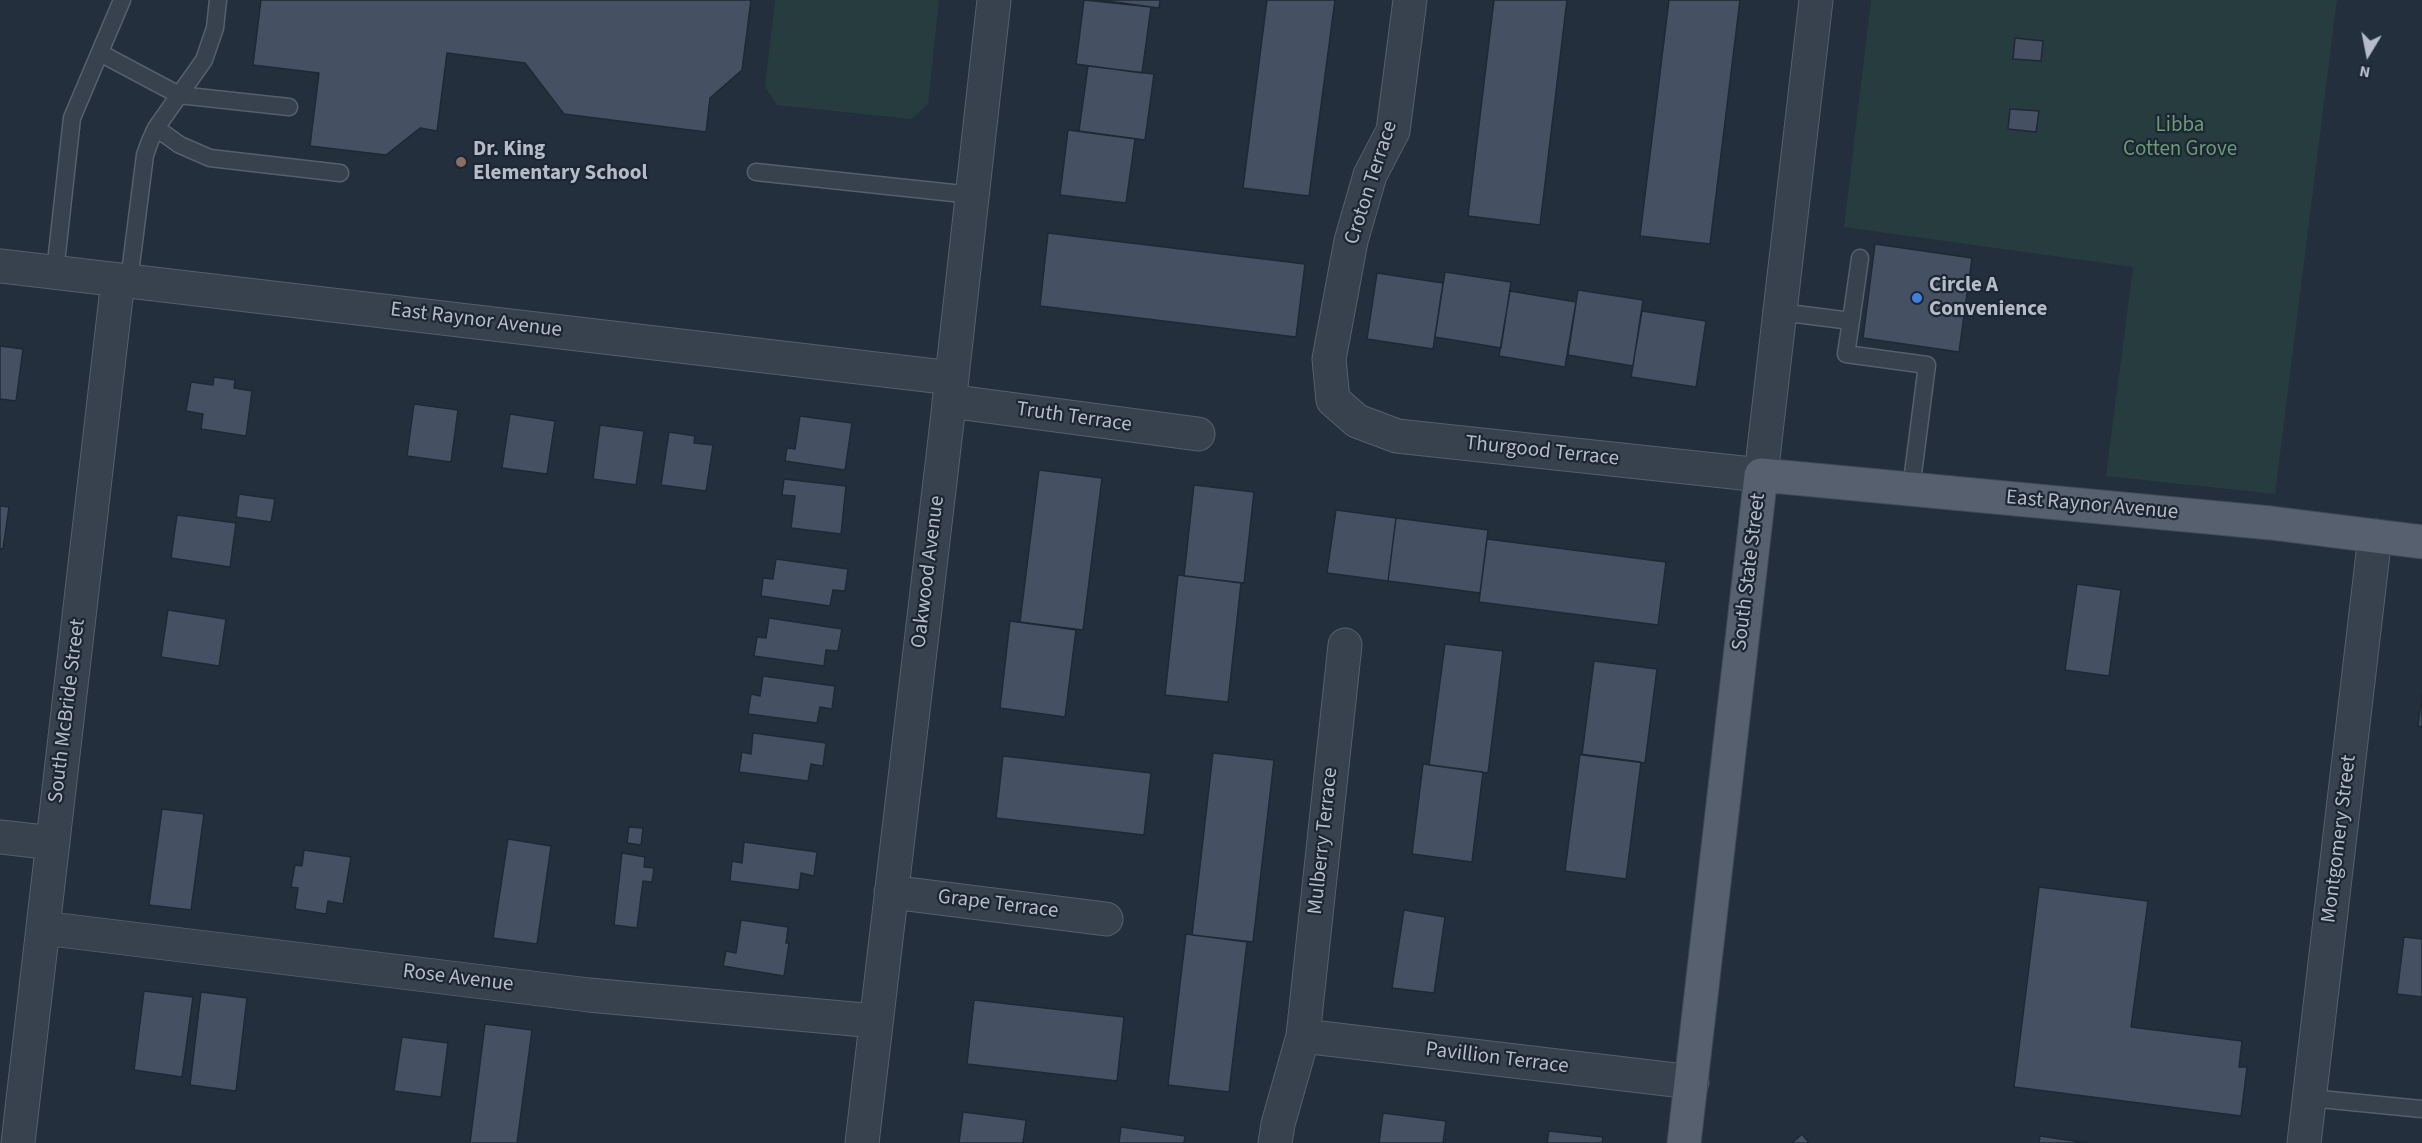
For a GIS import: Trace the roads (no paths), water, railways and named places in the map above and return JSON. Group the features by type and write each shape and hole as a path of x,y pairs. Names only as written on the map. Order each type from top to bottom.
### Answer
{"main road":[{"name":"East Raynor Avenue","path":"1761,475 2260,522 2422,542"},
{"name":"South State Street","path":"1684,1143 1761,475"}],"street":[{"name":"Oakwood Avenue","path":"862,1143 994,0"},
{"name":"Croton Terrace","path":"1333,400 1329,359 1349,252 1370,175 1393,131 1410,0"},
{"name":"South State Street","path":"1761,475 1816,0"},
{"name":"East Raynor Avenue","path":"0,266 124,280 950,389"},
{"name":"South McBride Street","path":"18,1143 53,843 124,280"},
{"name":"Truth Terrace","path":"950,389 1198,434"},
{"name":"Thurgood Terrace","path":"1333,400 1357,421 1397,436 1761,475"},
{"name":"Montgomery Street","path":"2304,1143 2375,536"},
{"name":"Mulberry Terrace","path":"1275,1143 1278,1124 1303,1036 1345,645"},
{"path":"0,837 53,843"},
{"name":"Grape Terrace","path":"891,892 1106,919"},
{"name":"Rose Avenue","path":"43,928 589,995 875,1021"},
{"name":"Pavillion Terrace","path":"1303,1036 1692,1082"}],"lane":[{"path":"55,272 72,118 122,0"},
{"path":"124,280 145,155 156,128 208,52 215,28 218,0"},
{"path":"100,53 179,95 289,107"},
{"path":"156,128 180,145 210,158 340,173"},
{"path":"756,172 972,195"},
{"path":"1860,258 1846,354 1927,365 1911,489"},
{"path":"1780,312 1851,321"},
{"path":"2310,1098 2422,1109"}],"place":[{"name":"Dr. King Elementary School","path":"461,162"},
{"name":"Circle A Convenience","path":"1917,298"}],"park label":[{"name":"Libba Cotten Grove","path":"2180,138"}]}
